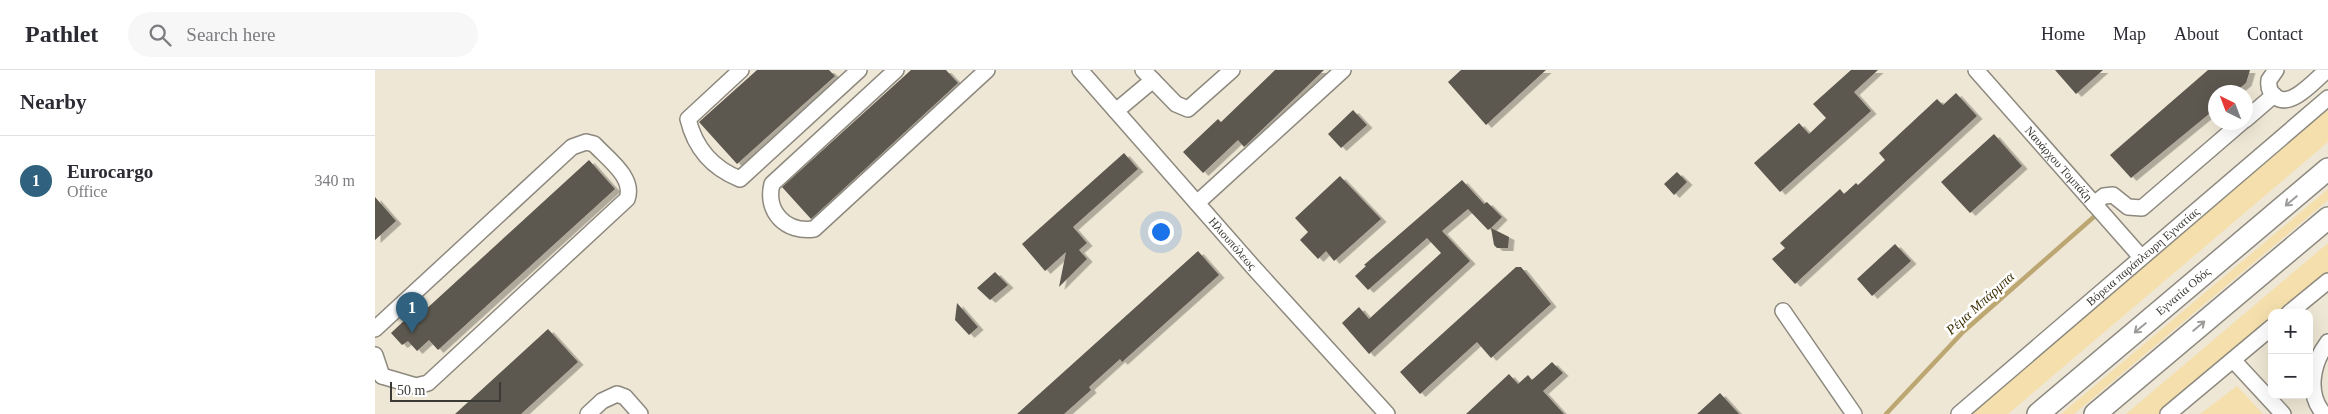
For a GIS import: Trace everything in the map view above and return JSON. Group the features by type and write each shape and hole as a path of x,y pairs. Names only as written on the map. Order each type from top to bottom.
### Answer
{"highway":[{"name":"Εγνατία Οδός","path":"2038,414 2328,169"},
{"path":"2095,414 2328,218"}],"street":[{"path":"741,70 688,119 694,139 705,156 721,170 740,179 859,70"},
{"path":"897,70 772,184 771,206 784,224 798,230 814,229 987,70"},
{"name":"Ηλιουπόλεως","path":"1080,70 1387,414"},
{"path":"1116,111 1148,75 1176,104 1188,109 1232,70"},
{"path":"1197,203 1343,70"},
{"name":"Ναυάρχου Τομπάζη","path":"1976,70 2141,257"},
{"path":"2276,70 2271,75 2268,85 2274,95 2282,100 2292,99 2327,70"},
{"path":"2253,113 2274,95"},
{"name":"Βόρεια παράπλευρη Εγνατίας","path":"1959,414 2328,98"},
{"path":"2094,204 2104,196 2113,196 2128,207 2142,208 2233,130"},
{"path":"375,329 572,147 586,142 594,144 628,181 629,194 627,200 428,383 416,386 379,380 375,355"},
{"path":"2294,309 2328,280"},
{"path":"1783,311 1854,414"},
{"path":"2168,414 2268,331"},
{"path":"2324,414 2314,400 2312,383 2320,356 2328,342"},
{"path":"2233,360 2283,414"},
{"path":"588,414 602,401 617,394 625,397 640,414"}],"shaded area":[{"path":"375,70 2328,70 2328,414 375,414"},
{"path":"2328,108 2328,142 2008,414 1972,414"},
{"path":"2328,189 2328,200 2074,414 2061,414"},
{"path":"2328,243 2328,276 2289,309 2268,309 2268,326 2165,414 2126,414"},
{"path":"2237,386 2263,414 2200,414"}],"building":[{"path":"757,70 829,70 835,76 737,164 699,122"},
{"path":"911,70 946,70 958,83 811,219 782,187"},
{"path":"1275,70 1324,70 1244,147 1238,140 1203,173 1183,152 1218,119 1221,122"},
{"path":"1461,70 1546,70 1486,125 1448,82"},
{"path":"1851,70 1878,70 1854,92 1871,111 1780,192 1754,163 1799,123 1809,134 1826,118 1813,104"},
{"path":"2055,70 2103,70 2076,94"},
{"path":"2208,70 2250,70 2244,85 2208,85 2208,115 2131,178 2110,155"},
{"path":"1956,93 1977,116 1795,284 1772,259 1785,248 1780,243 1840,189 1844,194 1856,183 1858,185 1885,160 1879,153 1937,99 1943,105"},
{"path":"1353,110 1367,125 1341,148 1328,134"},
{"path":"1994,134 2022,166 1970,213 1941,182"},
{"path":"1124,153 1138,169 1073,227 1087,243 1079,250 1087,259 1059,287 1066,252 1045,271 1022,244"},
{"path":"589,160 615,189 438,350 429,340 417,351 408,341 402,345 391,333 408,317 412,322"},
{"path":"1677,172 1687,182 1674,195 1664,184"},
{"path":"1340,176 1381,219 1334,261 1326,251 1318,259 1300,240 1308,232 1295,218"},
{"path":"1462,180 1484,204 1487,202 1502,217 1488,230 1468,209 1442,231 1470,261 1369,354 1342,323 1359,307 1369,319 1441,253 1427,238 1368,290 1355,276 1366,266 1364,265"},
{"path":"375,197 396,221 375,240"},
{"path":"1491,228 1509,237 1508,248 1497,248 1494,245"},
{"path":"1895,244 1911,261 1872,296 1857,279"},
{"path":"1198,251 1219,275 1122,362 1120,359 1089,387 1091,390 1064,414 1017,414"},
{"path":"1516,267 1521,267 1551,304 1491,358 1477,342 1420,394 1400,372"},
{"path":"995,272 1008,285 990,300 977,288"},
{"path":"957,303 978,327 969,335 955,320"},
{"path":"548,329 578,362 521,414 455,414"},
{"path":"1552,362 1563,373 1543,391 1564,414 1466,414 1509,374 1518,384 1528,375 1532,380"},
{"path":"1720,393 1739,414 1697,414"}],"waterway":[{"name":"Ρέμα Μπάρμπα","path":"1886,414 1963,332 2096,215"}],"place":[{"name":"Eurocargo","path":"412,333"}]}
